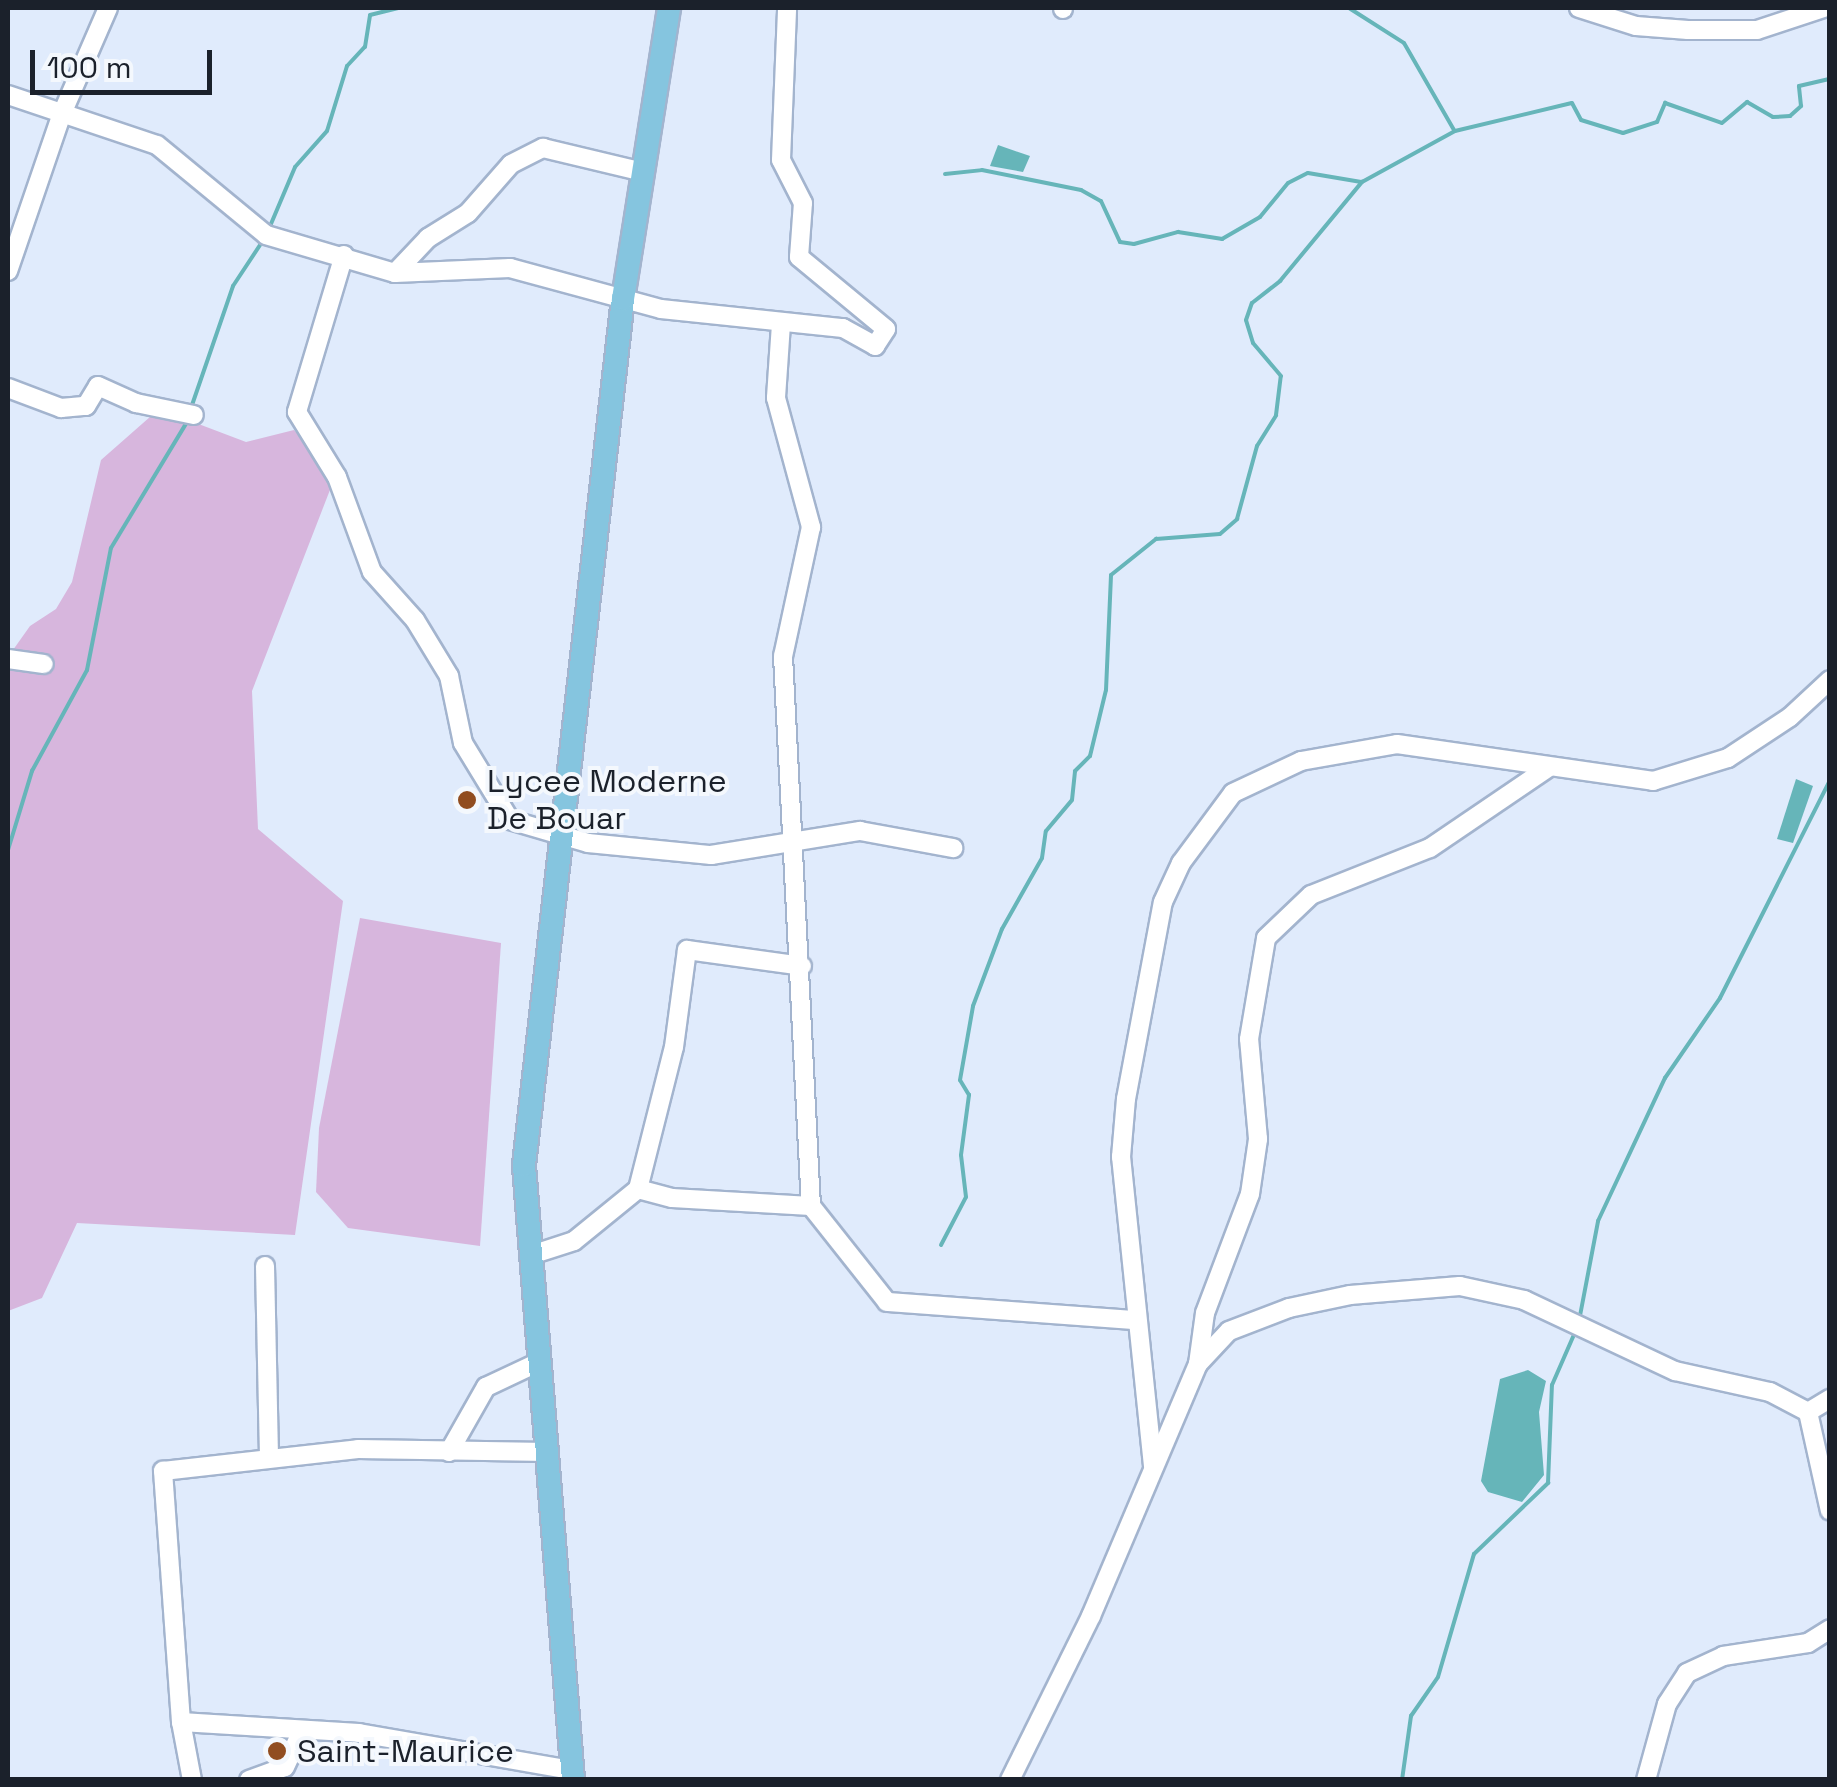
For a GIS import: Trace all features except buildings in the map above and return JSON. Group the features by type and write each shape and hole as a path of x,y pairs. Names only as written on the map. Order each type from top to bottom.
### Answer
{"main road":[{"path":"573,1775 524,1165 528,1090 639,171 669,8"}],"street":[{"path":"8,271 61,116 108,8"},
{"path":"8,95 156,145 266,235 395,273 510,268 623,299 781,324 843,328 876,346 886,330 799,258 804,202 781,160 787,8"},
{"path":"1579,8 1636,26 1688,30 1757,30 1824,8"},
{"path":"395,273 428,238 468,213 511,164 543,148 639,171"},
{"path":"344,255 297,412 337,477 372,572 414,620 449,676 463,743 510,820 560,837 711,855 752,852 794,838 860,831 953,848"},
{"path":"781,324 776,398 811,527 783,656 802,966 811,1206 886,1302 1134,1320"},
{"path":"8,388 61,408 86,406 98,386 136,402 194,415"},
{"path":"8,659 44,664"},
{"path":"1153,1466 1134,1320 1135,1264 1121,1158 1130,1070 1164,902 1220,809 1261,774 1377,745 1653,781 1692,771 1762,738 1830,680"},
{"path":"1010,1780 1091,1616 1198,1364 1205,1313 1250,1194 1258,1139 1249,1038 1266,938 1311,895 1430,848 1549,767"},
{"path":"531,1255 574,1241 638,1189 674,1047 687,950 802,966"},
{"path":"638,1189 672,1198 811,1206"},
{"path":"265,1266 269,1457"},
{"path":"1198,1364 1229,1331 1289,1308 1350,1295 1460,1286 1524,1300 1638,1357 1770,1392 1808,1412 1830,1511"},
{"path":"449,1452 486,1387 539,1362"},
{"path":"1808,1412 1830,1399"},
{"path":"192,1780 181,1722 163,1471 358,1450 548,1452"},
{"path":"1646,1780 1667,1704 1686,1673 1723,1656 1808,1643 1830,1629"},
{"path":"181,1722 359,1733 573,1775"},
{"path":"249,1780 285,1767 302,1731"}],"shaded area":[{"path":"998,145 1030,156 1023,172 990,166"},
{"path":"159,409 246,442 294,430 335,477 252,691 258,829 343,901 295,1235 77,1223 42,1298 8,1311 8,657 30,626 56,609 72,582 101,460"},
{"path":"1796,779 1813,786 1793,843 1777,839"},
{"path":"360,918 501,943 480,1246 348,1228 316,1192 319,1128"},
{"path":"1528,1370 1546,1381 1539,1412 1544,1475 1522,1502 1488,1492 1481,1481 1500,1379"}],"waterway":[{"path":"268,231 295,167 327,131 347,66 365,47 370,15 398,8"},
{"path":"1349,8 1404,43 1454,130"},
{"path":"941,1245 966,1197 961,1155 969,1095 960,1080 973,1006 1002,929 1042,858 1046,831 1072,800 1075,771 1090,756 1106,690 1111,575 1156,539 1220,534 1237,519 1257,446 1276,415 1281,376 1253,343 1246,320 1252,303 1280,281 1362,182 1455,131 1572,103 1581,120 1623,133 1657,122 1665,103 1722,123 1747,102 1773,117 1790,116 1801,106 1799,86 1830,79"},
{"path":"945,174 982,170 1081,190 1101,201 1120,242 1134,244 1178,232 1222,239 1260,217 1288,183 1308,173 1361,182"},
{"path":"191,408 233,286 264,239"},
{"path":"8,850 32,771 87,670 111,548 187,422"},
{"path":"1579,1321 1598,1221 1665,1078 1720,998 1830,780"},
{"path":"1402,1780 1411,1716 1438,1677 1474,1554 1548,1483 1552,1385 1576,1330"}],"place":[{"name":"Lycee Moderne De Bouar","path":"467,800"},
{"name":"Saint-Maurice","path":"277,1751"}]}
